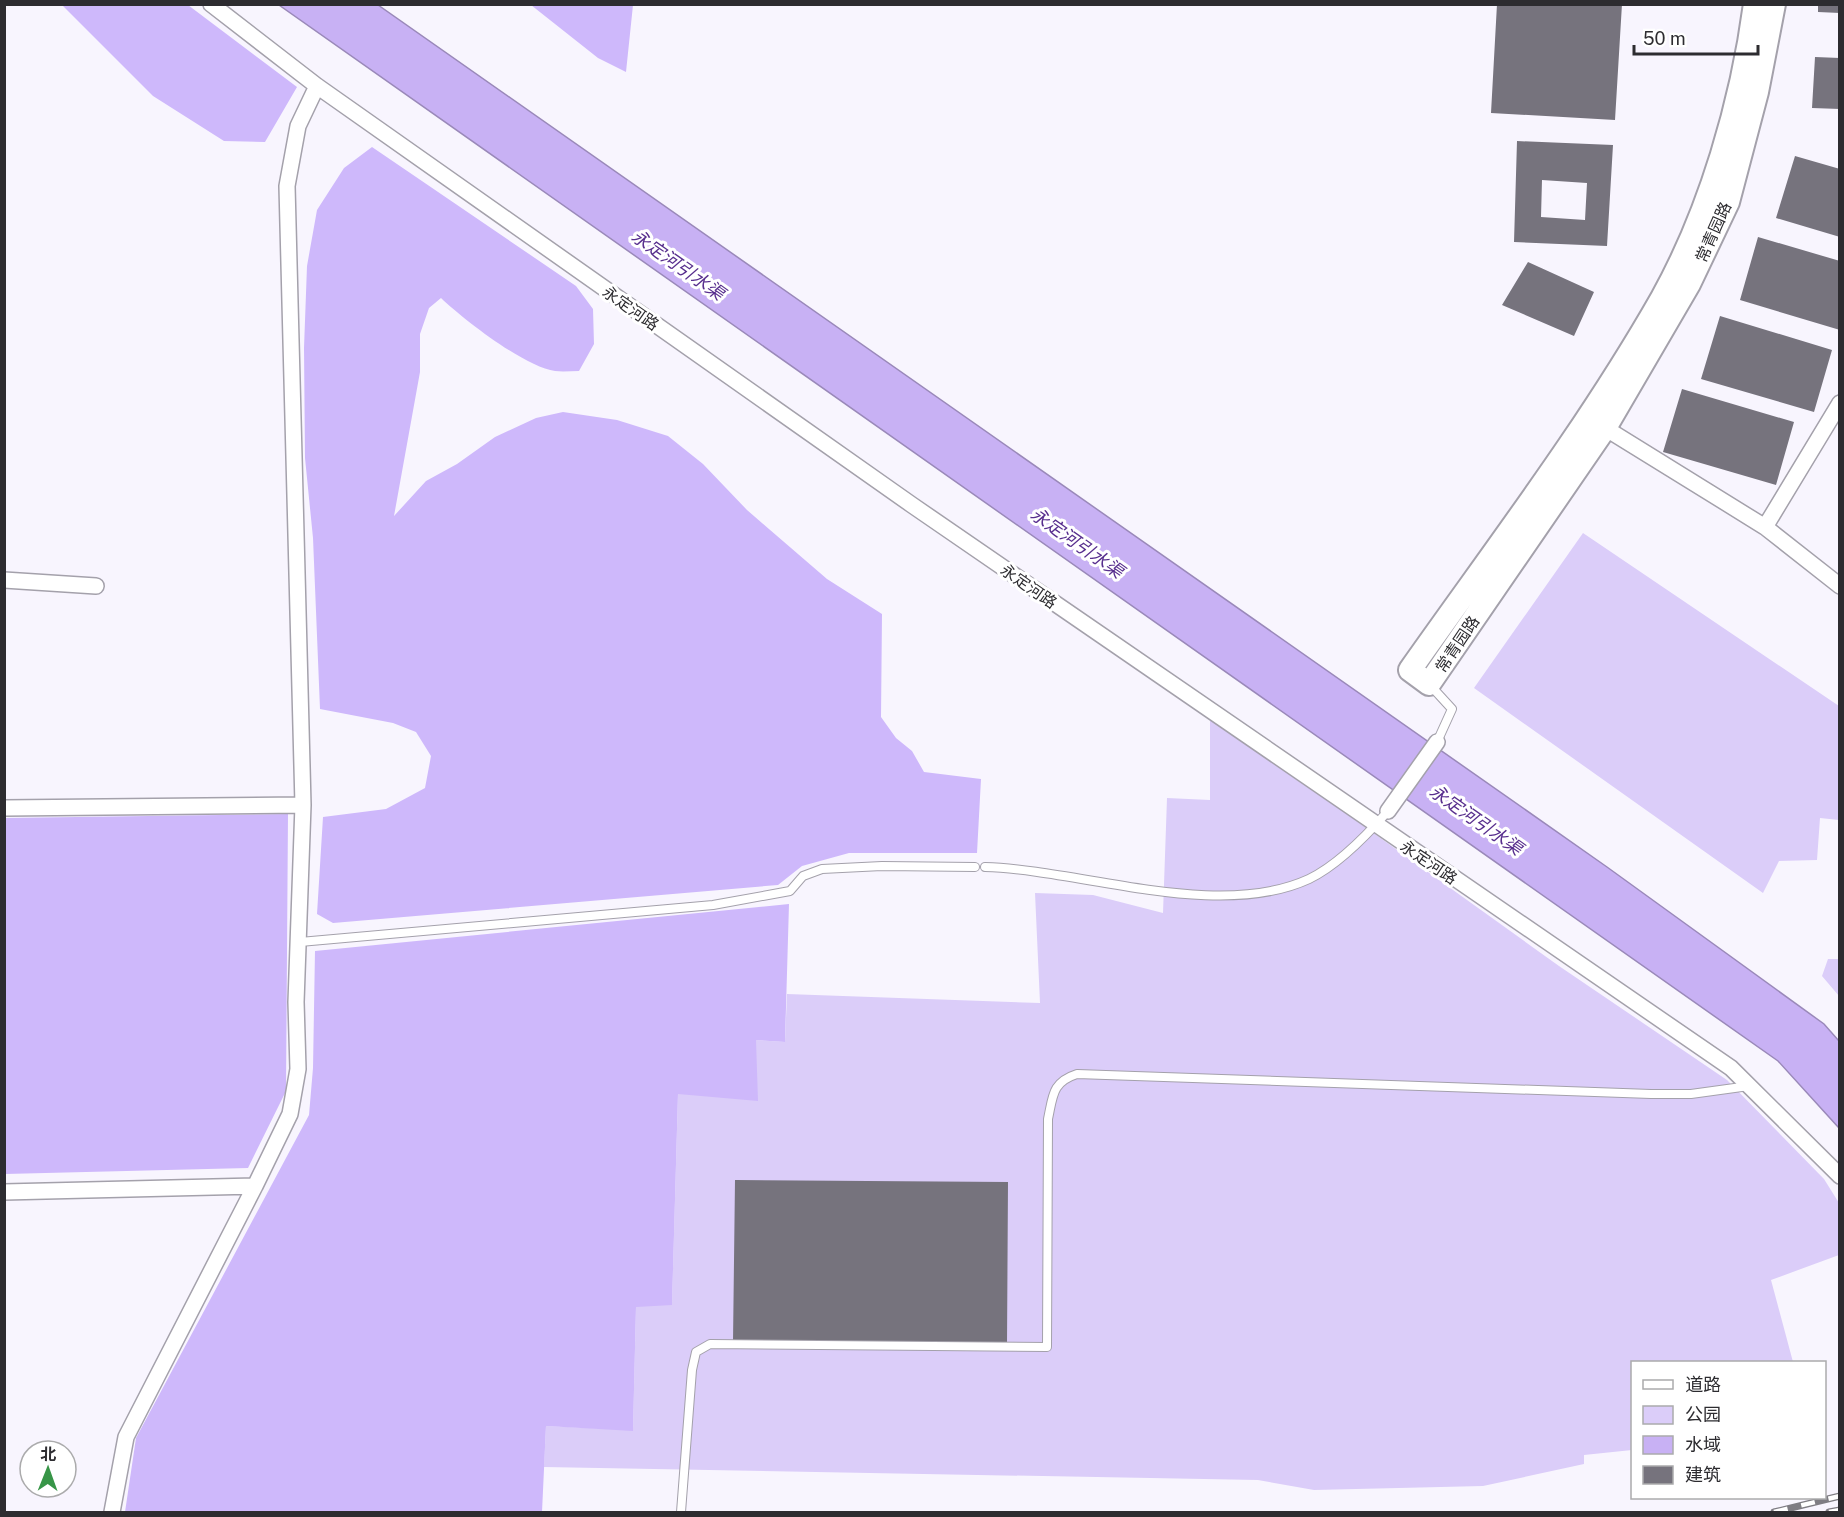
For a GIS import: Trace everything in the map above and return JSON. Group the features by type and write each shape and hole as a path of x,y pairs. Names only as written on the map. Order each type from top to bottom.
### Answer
{"street":[{"name":"永定河路","path":"211,4 317,86 912,506 1731,1068 1839,1176"},
{"name":"常青园路","path":"1755,4 1739,87 1722,152 1692,232 1662,297 1573,440 1410,670 1429,684 1605,428 1689,284 1728,202 1757,92 1774,4"},
{"path":"112,1512 126,1437 290,1114 298,1069 296,1002 300,942 303,805 287,186 298,126 317,86"},
{"path":"1765,527 1839,403"},
{"path":"1605,428 1765,527 1839,586"},
{"path":"4,580 96,586"},
{"path":"1388,811 1437,742"},
{"path":"4,808 303,805"},
{"path":"4,1192 255,1186"}],"lane":[{"path":"1429,684 1452,709 1437,742"},
{"path":"985,867 1020,868 1151,890 1239,896 1271,891 1308,879 1325,869 1376,825 1388,811"},
{"path":"300,942 713,905 790,891 803,876 822,869 882,866 975,867"},
{"path":"681,1512 692,1370 696,1352 710,1344 1047,1347 1048,1119 1053,1092 1063,1078 1077,1074 1089,1074 1651,1094 1691,1094 1749,1086"}],"green space":[{"path":"1583,533 1839,706 1839,820 1820,818 1817,860 1779,861 1763,893 1474,688"},
{"path":"1210,716 1559,966 1727,1080 1824,1179 1839,1203 1839,1255 1771,1280 1793,1361 1631,1361 1631,1450 1584,1455 1584,1464 1483,1486 1314,1490 1258,1480 544,1467 546,1426 633,1430 636,1306 672,1304 678,1094 756,1040 785,1042 787,994 1040,1003 1035,893 1093,895 1163,913 1167,798 1210,800"},
{"path":"1828,959 1839,959 1839,996 1822,976"}],"shaded area":[{"path":"62,5 188,5 297,87 265,142 224,141 153,96"},
{"path":"531,5 633,5 626,72 598,58"},
{"path":"372,147 576,286 593,309 594,344 579,371 555,371 542,368 512,352 479,330 441,298 429,308 420,334 420,372 394,516 426,481 457,464 495,437 536,418 563,412 617,420 668,436 703,464 747,510 827,579 882,614 881,717 896,738 912,751 924,772 981,779 977,853 849,853 802,866 778,885 333,923 317,914 323,817 386,809 425,788 431,756 416,732 393,723 320,709 313,538 305,458 304,348 307,266 317,210 344,168"},
{"path":"288,814 286,1091 248,1168 5,1174 5,818"},
{"path":"789,904 785,1042 756,1040 758,1101 678,1094 672,1305 636,1307 633,1431 546,1426 542,1512 125,1512 136,1438 309,1115 313,1068 315,951"}],"water":[{"name":"永定河引水渠","path":"279,5 378,5 1607,867 1824,1024 1839,1041 1839,1128 1778,1061"}],"building":[{"path":"1497,4 1622,4 1615,120 1491,113"},
{"path":"1818,4 1840,4 1840,13 1818,12"},
{"path":"1815,57 1840,58 1840,109 1812,108"},
{"path":"1517,141 1613,145 1607,246 1514,242","holes":["1542,180 1587,183 1585,220 1541,217"]},
{"path":"1795,156 1840,169 1840,237 1776,218"},
{"path":"1758,237 1840,261 1840,330 1740,300"},
{"path":"1528,262 1594,292 1574,336 1502,305"},
{"path":"1720,316 1832,350 1814,412 1701,379"},
{"path":"1682,389 1794,422 1776,485 1663,452"},
{"path":"735,1180 1008,1182 1007,1345 733,1342"}],"railway":[{"path":"1774,1512 1840,1496"},
{"path":"1829,1512 1840,1510"}]}
